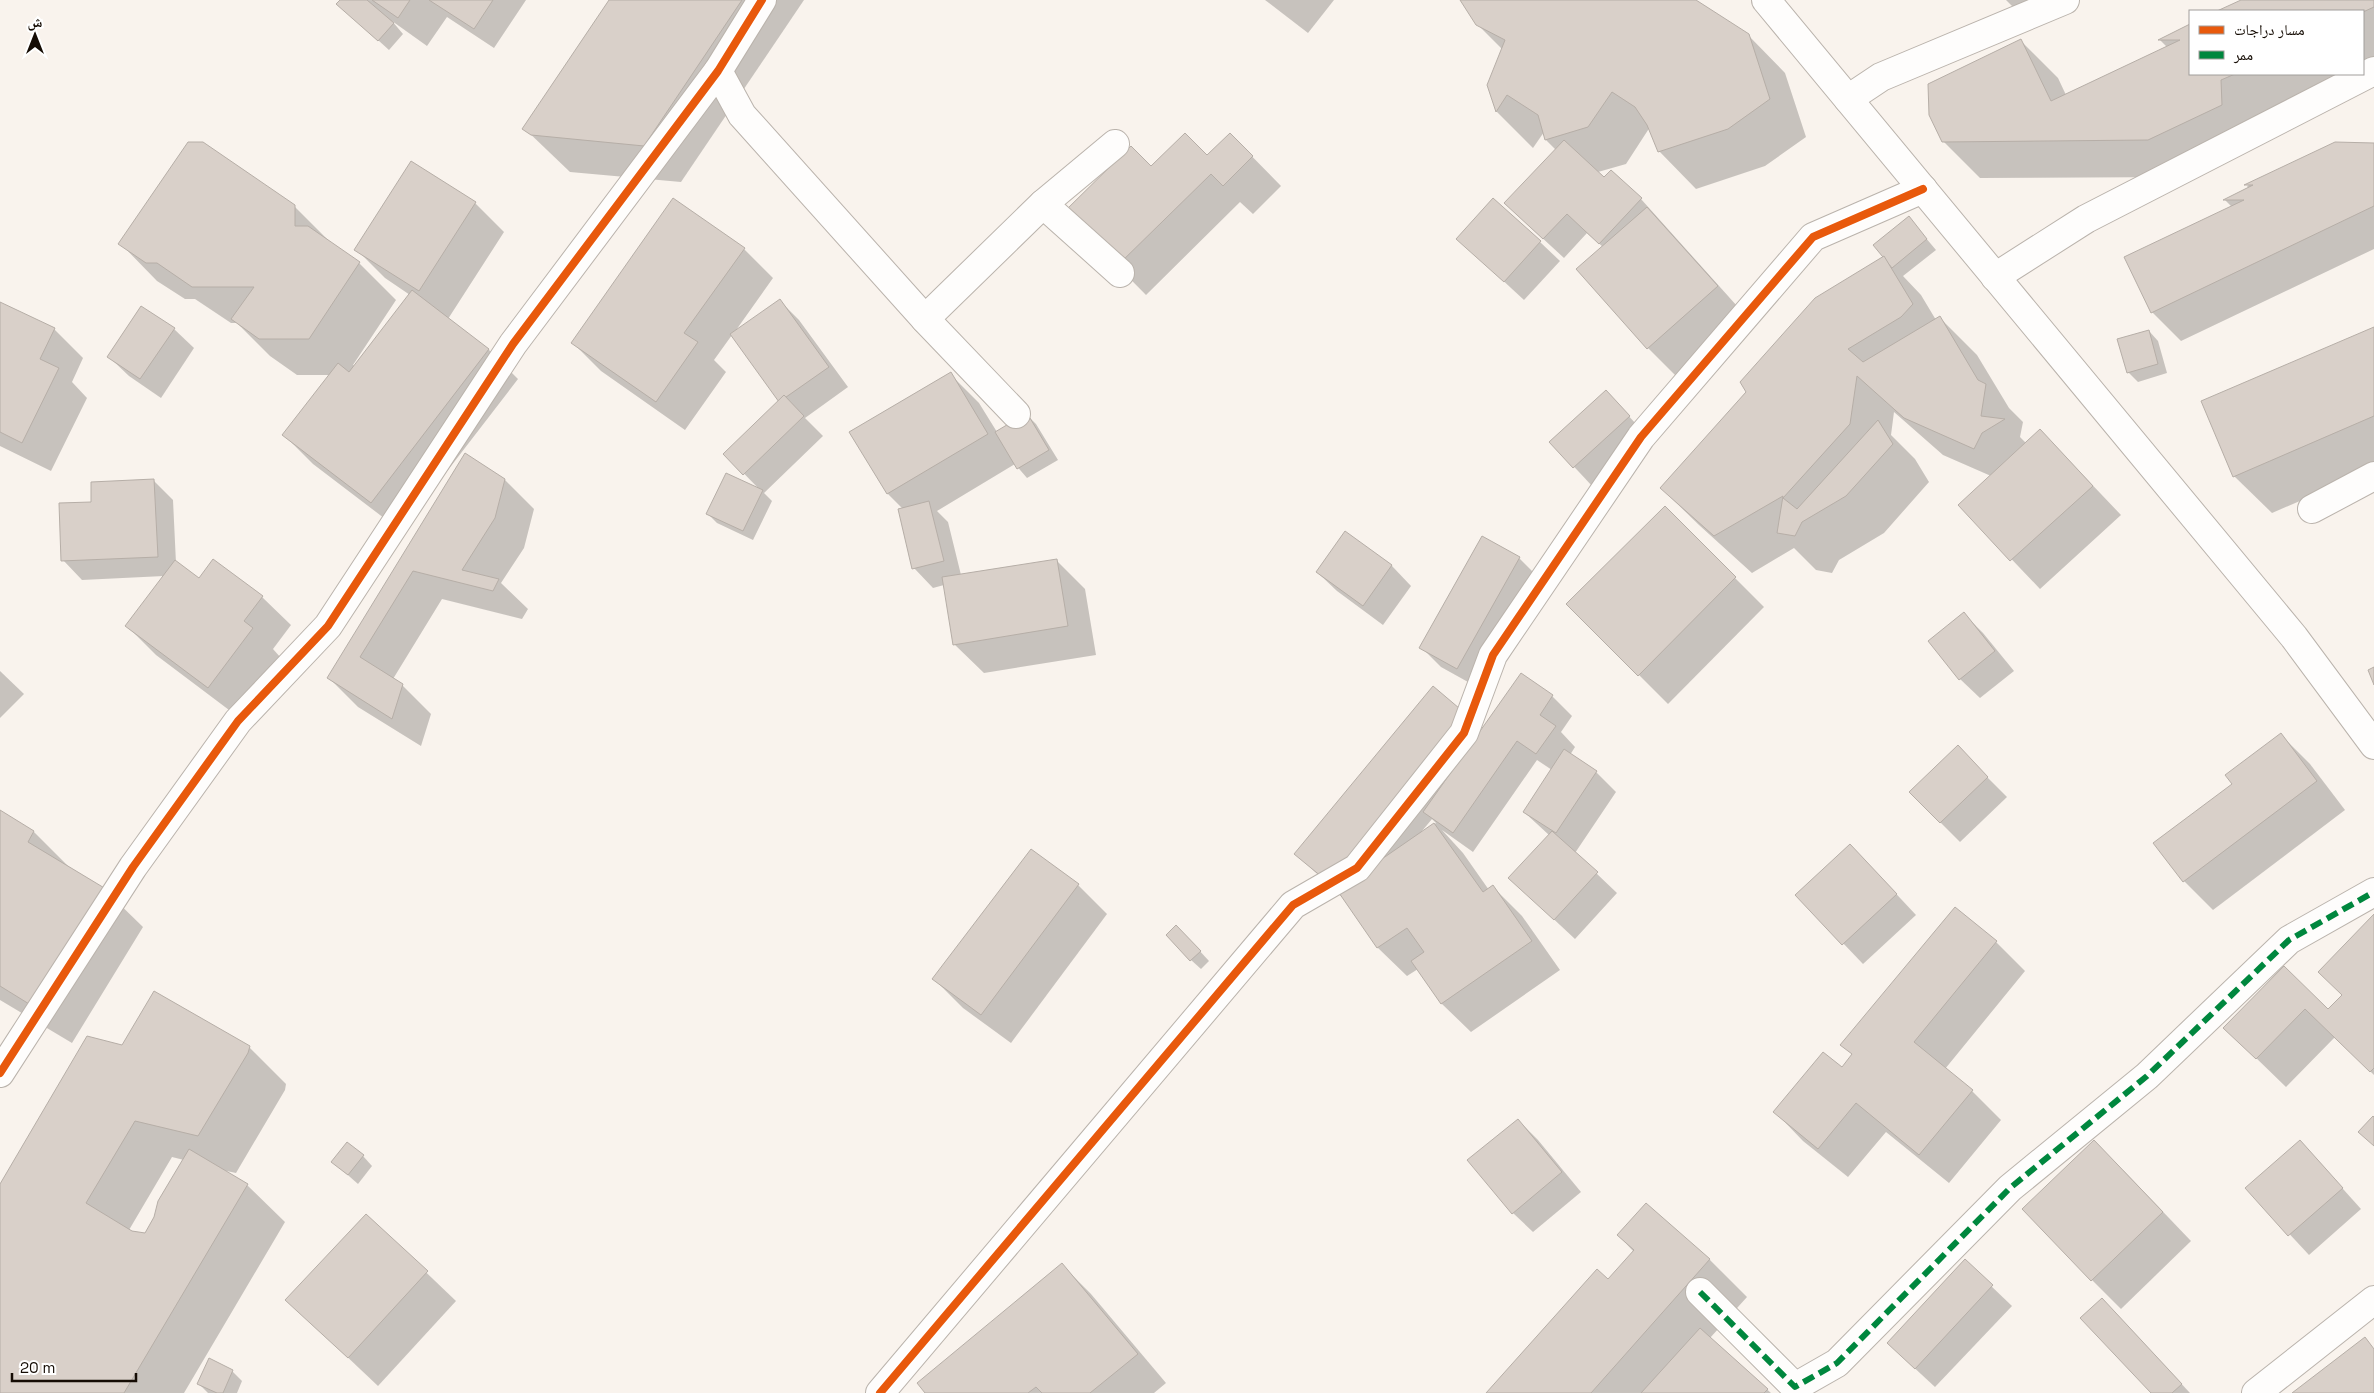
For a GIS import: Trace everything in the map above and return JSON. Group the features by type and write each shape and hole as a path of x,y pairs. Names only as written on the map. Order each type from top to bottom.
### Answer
{"street":[{"path":"0,1073 133,867 238,721 328,626 513,344 718,71 762,0"},
{"path":"1766,0 2294,637 2374,745"},
{"path":"1848,99 1881,77 2066,0"},
{"path":"718,71 742,115 925,319 1016,414"},
{"path":"1995,277 2086,219 2374,71"},
{"path":"925,319 1043,204 1115,144"},
{"path":"880,1393 1294,904 1357,868 1464,733 1493,655 1641,437 1813,237 1923,190"},
{"path":"1043,204 1120,273"},
{"path":"2312,509 2374,476"},
{"path":"1700,1292 1795,1386 1837,1363 2010,1188 2147,1076 2289,940 2374,892"},
{"path":"2256,1393 2374,1300"}],"building":[{"path":"340,0 367,0 394,23 378,41 336,4"},
{"path":"372,0 410,0 398,18"},
{"path":"429,0 493,0 474,29"},
{"path":"609,0 742,0 644,146 531,135 522,129"},
{"path":"1460,0 1696,0 1749,34 1770,99 1728,129 1658,152 1647,125 1635,107 1612,92 1588,127 1545,140 1538,115 1507,95 1496,112 1487,85 1505,40 1476,25"},
{"path":"2241,0 2374,0 2374,7 2364,12 2364,10 2219,10"},
{"path":"2189,24 2189,75 2233,75 2221,80 2222,105 2148,140 1942,142 1929,115 1928,84 2021,39 2051,101 2180,40 2158,40"},
{"path":"1185,133 1207,155 1230,133 1253,156 1223,186 1211,174 1116,267 1063,213 1131,146 1151,166"},
{"path":"1564,140 1604,177 1611,170 1642,198 1599,244 1567,214 1543,239 1504,203"},
{"path":"188,142 203,142 295,205 295,226 308,226 360,262 309,339 259,339 231,319 254,287 192,287 157,263 146,263 118,244"},
{"path":"2335,142 2374,143 2374,206 2151,313 2124,257 2244,200 2223,200 2253,185 2244,185"},
{"path":"411,161 476,202 419,291 354,250"},
{"path":"673,198 745,248 684,333 698,342 656,402 571,343"},
{"path":"1493,198 1541,241 1504,282 1456,239"},
{"path":"1647,207 1718,286 1647,349 1576,269"},
{"path":"1909,216 1927,239 1892,268 1873,245"},
{"path":"1884,256 1913,304 1901,317 1848,349 1863,362 1940,316 1978,380 1986,384 1981,416 2005,419 1982,433 1974,449 1904,418 1857,376 1850,424 1783,498 1797,509 1878,420 1893,444 1846,496 1802,522 1795,536 1777,533 1783,496 1714,536 1660,488 1746,392 1740,382 1815,298"},
{"path":"412,290 489,349 371,503 282,435 338,363 349,372"},
{"path":"780,299 829,367 779,402 730,334"},
{"path":"0,302 55,328 40,359 59,368 22,443 0,432"},
{"path":"141,306 175,328 140,379 107,357"},
{"path":"2374,327 2374,416 2233,477 2201,401"},
{"path":"2149,330 2158,364 2127,373 2117,339"},
{"path":"951,372 988,434 887,494 849,432"},
{"path":"1606,390 1630,416 1573,468 1549,442"},
{"path":"784,395 804,416 743,475 723,454"},
{"path":"1027,413 1049,450 1017,469 995,432"},
{"path":"2040,429 2093,486 2010,561 1958,505"},
{"path":"465,453 505,479 495,518 462,570 499,579 493,591 413,571 360,657 403,684 392,719 327,678"},
{"path":"726,473 763,490 743,531 706,514"},
{"path":"154,479 158,557 61,561 59,503 91,502 91,482"},
{"path":"929,501 944,561 912,569 898,509"},
{"path":"1665,506 1736,577 1638,676 1566,604"},
{"path":"1345,531 1392,565 1363,606 1316,572"},
{"path":"1482,536 1520,557 1457,669 1419,648"},
{"path":"213,559 263,596 244,621 253,628 208,688 125,626 175,560 199,578"},
{"path":"1057,559 1068,626 953,645 942,577"},
{"path":"1964,612 1995,651 1959,680 1928,641"},
{"path":"2374,667 2374,685 2368,670"},
{"path":"1521,673 1553,695 1540,715 1556,726 1536,754 1517,741 1453,833 1423,812"},
{"path":"1433,686 1466,714 1328,882 1294,854"},
{"path":"2281,733 2317,781 2183,882 2153,843 2232,784 2225,775"},
{"path":"1958,745 1988,777 1940,823 1909,792"},
{"path":"1564,749 1597,771 1556,833 1523,812"},
{"path":"0,810 34,831 28,842 106,889 34,1007 0,986"},
{"path":"1434,823 1483,892 1493,885 1532,941 1441,1004 1411,961 1424,952 1407,928 1377,948 1337,890"},
{"path":"1552,831 1598,872 1554,920 1508,878"},
{"path":"1850,844 1897,894 1842,945 1795,895"},
{"path":"1031,849 1079,884 981,1015 932,979"},
{"path":"1955,907 1997,941 1914,1042 1973,1090 1919,1155 1856,1103 1818,1149 1773,1112 1823,1052 1842,1067 1852,1054 1840,1045"},
{"path":"2374,914 2374,1068 2370,1072 2305,1009 2256,1059 2223,1028 2284,966 2328,1009 2342,995 2318,972"},
{"path":"1176,925 1201,951 1190,961 1166,935"},
{"path":"154,991 250,1046 248,1053 198,1136 135,1121 86,1203 132,1231 145,1233 154,1217 158,1201 189,1149 248,1184 124,1393 0,1393 0,1184 87,1036 122,1045"},
{"path":"2374,1117 2374,1146 2358,1132"},
{"path":"1518,1119 1562,1172 1512,1214 1467,1160"},
{"path":"2094,1140 2163,1212 2091,1281 2022,1209"},
{"path":"2300,1140 2343,1188 2288,1236 2245,1188"},
{"path":"347,1142 364,1155 348,1175 331,1162"},
{"path":"1646,1203 1710,1259 1591,1393 1486,1393 1597,1269 1608,1279 1634,1250 1617,1235"},
{"path":"366,1214 428,1271 348,1358 285,1300"},
{"path":"1965,1259 1993,1285 1915,1369 1887,1343"},
{"path":"1062,1263 1138,1354 1090,1393 1042,1393 1036,1387 1028,1393 925,1393 917,1383"},
{"path":"2102,1298 2182,1384 2172,1393 2151,1393 2080,1318"},
{"path":"1700,1328 1768,1389 1764,1393 1641,1393"},
{"path":"2365,1337 2374,1349 2374,1393 2292,1393"},
{"path":"209,1358 233,1370 223,1393 217,1393 197,1384"}],"marked path":[{"path":"1700,1292 1795,1387 1837,1363 2010,1188 2147,1076 2289,940 2374,892"}],"cycle path":[{"path":"0,1073 133,867 238,721 328,626 513,344 718,71 762,0"},
{"path":"880,1393 1293,905 1357,868 1464,733 1493,655 1641,437 1813,237 1923,189"}]}
